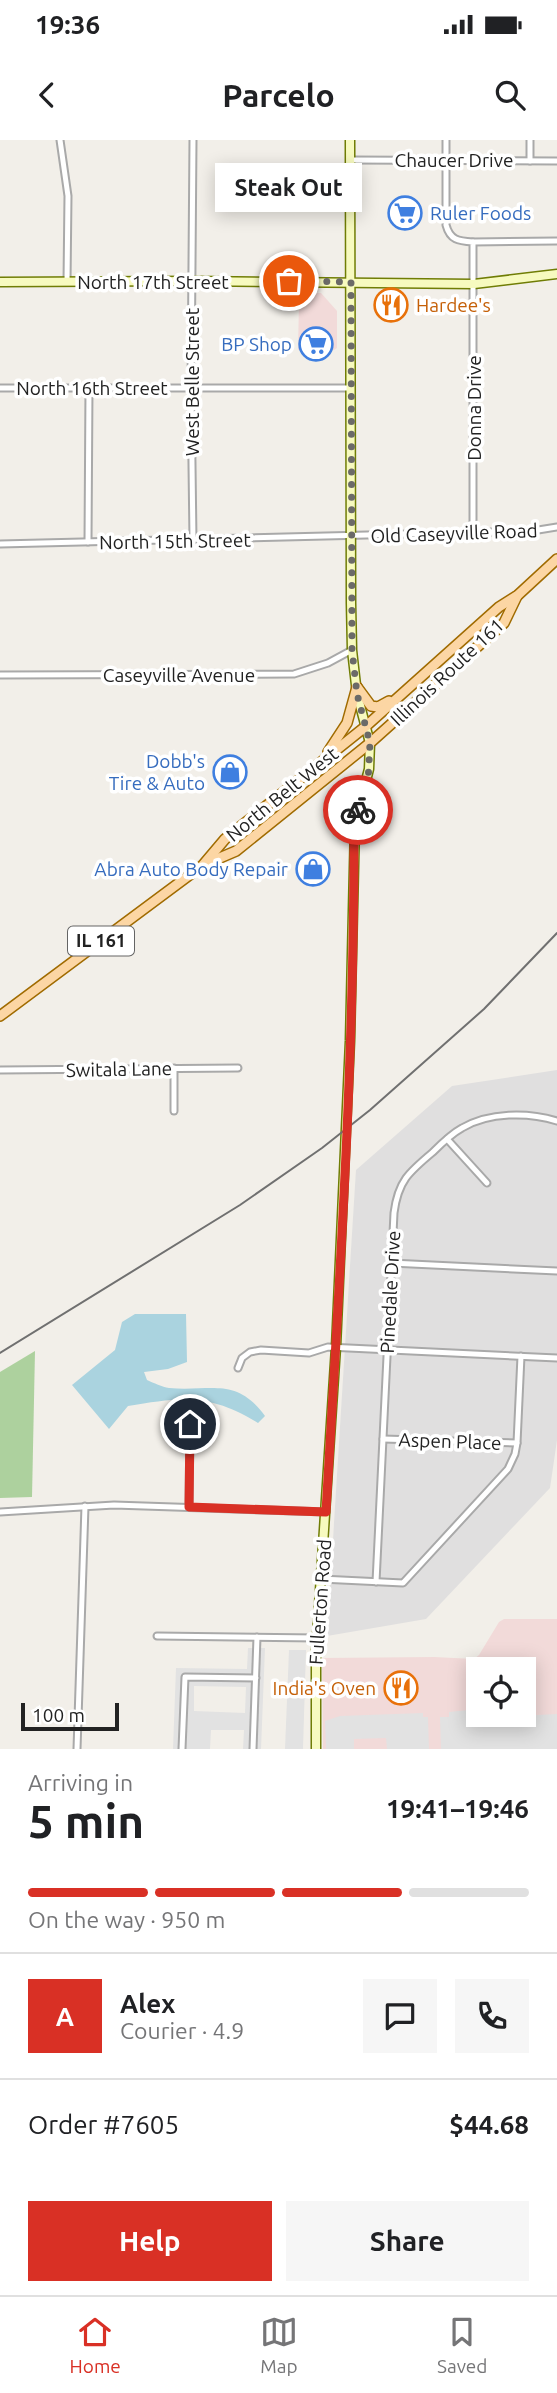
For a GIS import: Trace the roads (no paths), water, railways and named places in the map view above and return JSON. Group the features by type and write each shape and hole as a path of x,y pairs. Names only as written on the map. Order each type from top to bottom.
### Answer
{"main road":[{"name":"Illinois Route 161","path":"365,727 557,559"},
{"name":"Illinois Route 161","path":"370,743 504,623 518,595"},
{"path":"356,687 368,703 377,707 403,694"},
{"path":"321,762 347,723 356,687"},
{"name":"North Belt West","path":"203,865 225,839 365,727"},
{"name":"North Belt West","path":"0,1016 203,865 236,850 370,743"}],"street":[{"path":"60,140 68,196 67,282"},
{"name":"West Belle Street","path":"193,140 191,388 194,540"},
{"path":"350,140 352,650 356,687 370,743"},
{"path":"446,140 448,234 455,240 473,242 557,241"},
{"path":"530,140 530,160"},
{"name":"Chaucer Drive","path":"350,160 557,160"},
{"name":"Donna Drive","path":"473,242 474,533"},
{"name":"North 17th Street","path":"0,282 474,284 557,274"},
{"name":"North 16th Street","path":"0,388 351,388"},
{"path":"88,542 89,388"},
{"name":"Old Caseyville Road","path":"351,537 531,531 557,527"},
{"name":"North 15th Street","path":"0,544 351,537"},
{"name":"Caseyville Avenue","path":"0,675 294,674 328,663 352,650"},
{"name":"Fullerton Road","path":"316,1749 317,1638 336,1347 350,1041 354,831 357,811 368,782 370,743"},
{"path":"174,1068 174,1111"},
{"name":"Switala Lane","path":"0,1070 239,1068"},
{"name":"Pinedale Drive","path":"376,1582 394,1213 400,1184 409,1172 461,1128 488,1118 528,1115 557,1121"},
{"path":"447,1139 486,1184"},
{"path":"391,1264 557,1271"},
{"path":"238,1368 242,1358 261,1350 309,1353 321,1348 336,1347 557,1358"},
{"path":"321,1579 403,1583 508,1469 517,1443 521,1356"},
{"path":"189,1507 190,1424"},
{"name":"Aspen Place","path":"383,1439 517,1443"},
{"path":"0,1512 85,1506 326,1512"},
{"path":"77,1749 85,1506"},
{"path":"157,1636 317,1638"},
{"path":"253,1749 257,1637"},
{"path":"182,1749 185,1676 256,1678"}],"water":[{"path":"135,1314 186,1314 187,1362 168,1369 144,1372 147,1380 169,1388 222,1388 233,1391 244,1395 265,1416 258,1423 225,1406 210,1402 164,1401 128,1406 109,1429 72,1385 115,1350 122,1322"}],"tram line":[{"path":"0,1353 240,1205 322,1148 370,1110 484,1009 557,933"}],"place":[{"name":"Ruler Foods","path":"405,213"},
{"name":"Steak Out","path":"289,281"},
{"name":"Hardee's","path":"391,305"},
{"name":"BP Shop","path":"316,344"},
{"name":"Dobb's Tire & Auto","path":"230,772"},
{"name":"Abra Auto Body Repair","path":"313,869"},
{"name":"India's Oven","path":"401,1688"}]}
